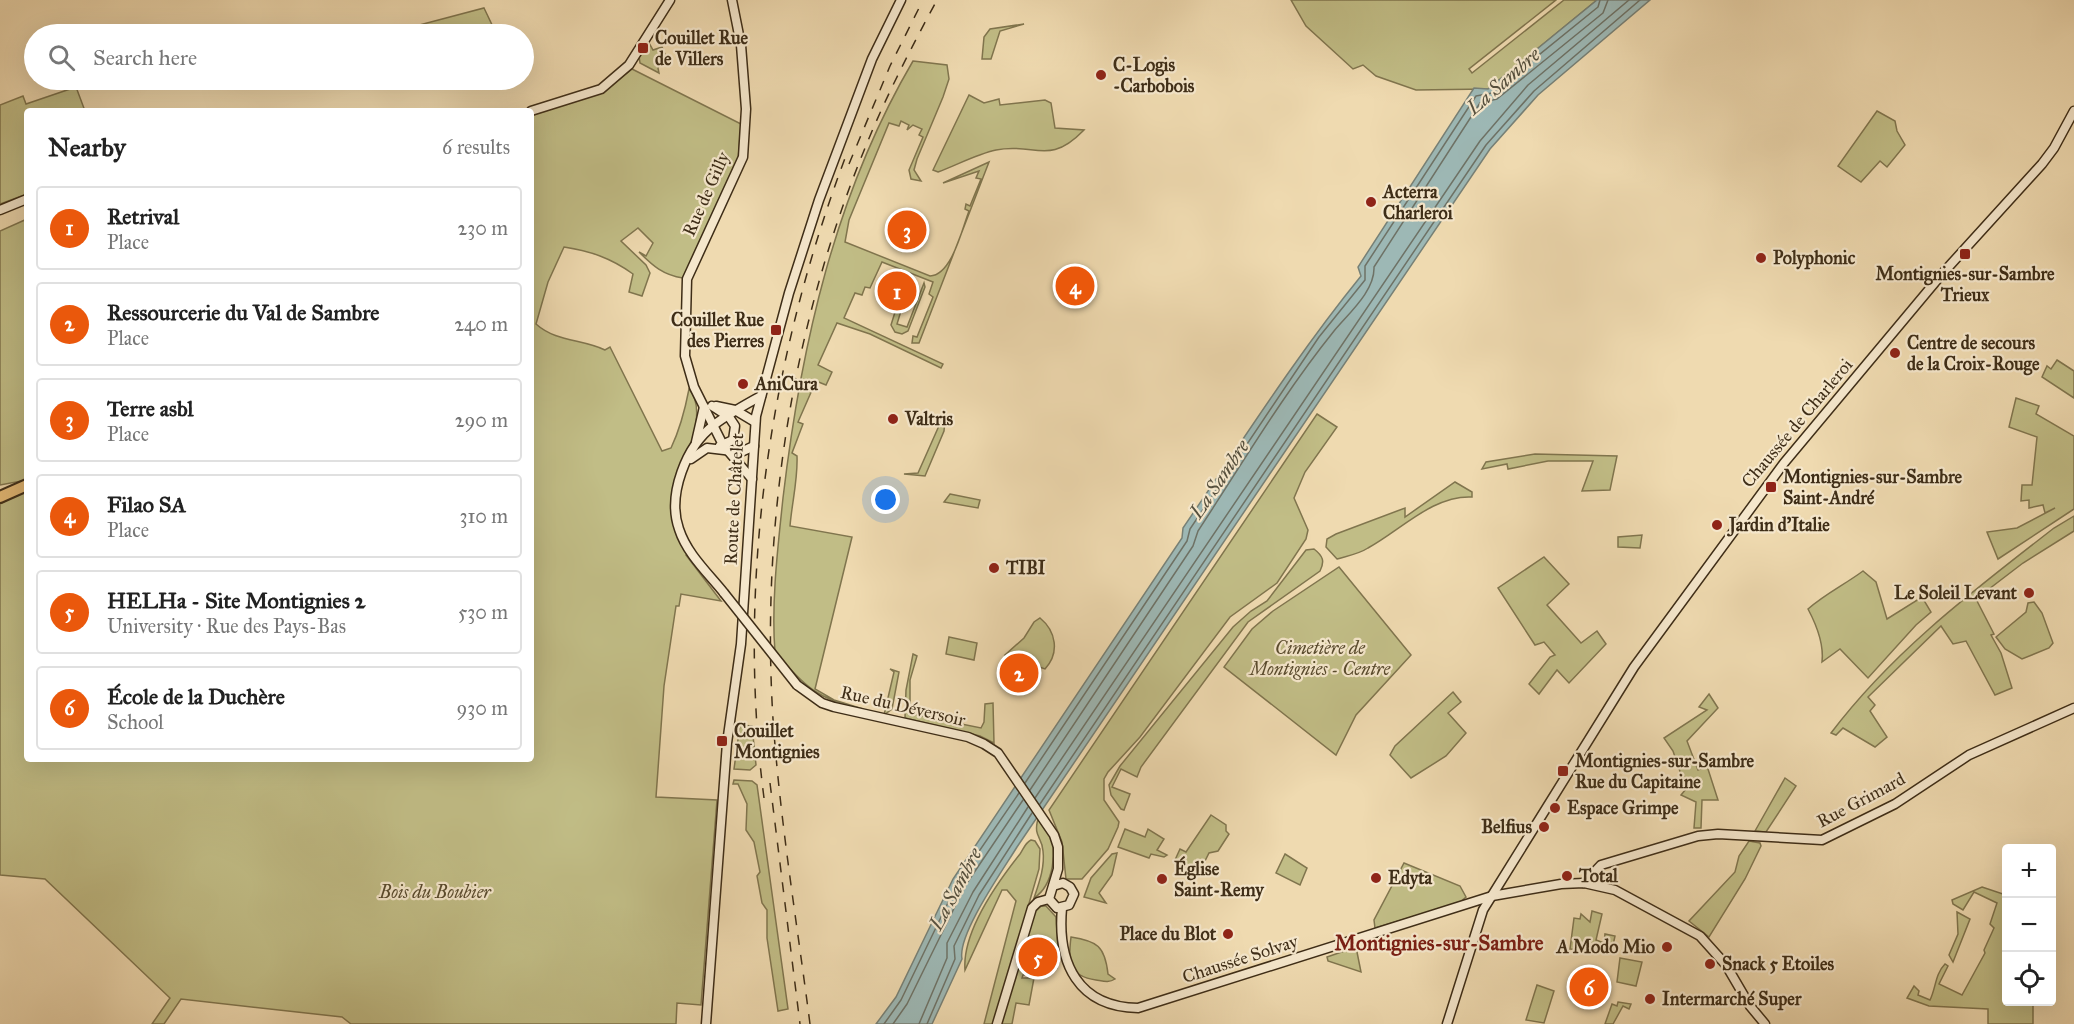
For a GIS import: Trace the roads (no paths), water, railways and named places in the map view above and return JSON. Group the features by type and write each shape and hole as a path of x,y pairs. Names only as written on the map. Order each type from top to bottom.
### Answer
{"highway":[{"path":"0,497 24,486"}],"main road":[{"path":"534,110 602,89 629,65 670,0"},
{"name":"Rue de Gilly","path":"725,448 708,406 700,397 689,374 685,356 687,279 743,157 746,109 732,0"},
{"name":"Route de Châtelet","path":"706,1024 727,743 741,644 755,422 819,200 870,65 900,0"},
{"name":"Chaussée de Charleroi","path":"1448,1020 1483,910 1634,667 1756,499 1942,274 2042,164 2054,148 2074,111"},
{"path":"0,210 24,200"},
{"name":"Rue du Déversoir","path":"761,396 714,425 689,455 678,490 676,516 678,528 690,551 797,685 822,703 864,715 968,738 984,744 1007,764 1045,818 1058,847 1058,869 1053,886"},
{"path":"695,445 708,406 755,422"},
{"path":"732,414 735,433 733,440 725,448 752,479"},
{"name":"Rue du Déversoir","path":"678,490 692,457 707,448 725,448 741,452 754,446"},
{"name":"Rue Grimard","path":"1584,883 1601,866 1698,836 1718,834 1822,840 1895,804 1969,755 2074,708"},
{"name":"Rue du Déversoir","path":"1058,869 1063,883"},
{"path":"1063,883 1070,887 1074,894 1072,902 1062,908 1053,905 1049,899 1053,886 1063,883"},
{"name":"Chaussée Solvay","path":"1062,908 1065,957 1077,982 1095,999 1108,1005 1138,1008 1492,896 1560,884 1584,883 1615,890 1675,920 1703,939 1726,965 1750,1006 1764,1024"},
{"path":"997,1024 1032,908 1038,902 1049,899"}],"water":[{"name":"La Sambre","path":"1597,0 1650,0 1538,95 1490,149 1017,847 974,919 962,948 962,959 932,1024 876,1024 896,997 953,879 1182,538 1183,528 1291,368 1361,276 1358,267 1474,88 1488,89"}],"railway":[{"path":"849,164 890,66 923,0"},
{"path":"810,1024 784,834 773,719 770,647 777,503 786,431 800,360 817,289 838,220 880,114 937,0"},
{"path":"764,798 756,717 754,634 758,552 766,470 780,389 798,309 820,230 847,153"},
{"path":"770,783 800,1024"}],"place":[{"name":"Couillet Rue de Villers","path":"643,48"},
{"name":"C-Logis -Carbobois","path":"1101,75"},
{"name":"Acterra Charleroi","path":"1371,202"},
{"name":"Terre asbl","path":"907,230"},
{"name":"Montignies-sur-Sambre Trieux","path":"1965,254"},
{"name":"Polyphonic","path":"1761,258"},
{"name":"Filao SA","path":"1075,286"},
{"name":"Retrival","path":"897,291"},
{"name":"Couillet Rue des Pierres","path":"776,330"},
{"name":"Centre de secours de la Croix-Rouge","path":"1895,353"},
{"name":"AniCura","path":"743,384"},
{"name":"Valtris","path":"893,419"},
{"name":"Montignies-sur-Sambre Saint-André","path":"1771,487"},
{"name":"Jardin d'Italie","path":"1717,525"},
{"name":"TIBI","path":"994,568"},
{"name":"Le Soleil Levant","path":"2029,593"},
{"name":"Ressourcerie du Val de Sambre","path":"1019,673"},
{"name":"Couillet Montignies","path":"722,741"},
{"name":"Montignies-sur-Sambre Rue du Capitaine","path":"1563,771"},
{"name":"Espace Grimpe","path":"1555,808"},
{"name":"Belfius","path":"1544,827"},
{"name":"Total","path":"1567,876"},
{"name":"Edyta","path":"1376,878"},
{"name":"Église Saint-Remy","path":"1162,879"},
{"name":"Place du Blot","path":"1228,934"},
{"name":"A Modo Mio","path":"1667,947"},
{"name":"HELHa - Site Montignies 2","path":"1038,957"},
{"name":"Snack 5 Etoiles","path":"1710,964"},
{"name":"École de la Duchère","path":"1589,987"},
{"name":"Intermarché Super","path":"1650,999"}],"district":[{"name":"Montignies-sur-Sambre","path":"1439,943"}],"park label":[{"name":"Cimetière de Montignies - Centre","path":"1320,658"},
{"name":"Bois du Boubier","path":"435,892"}]}
